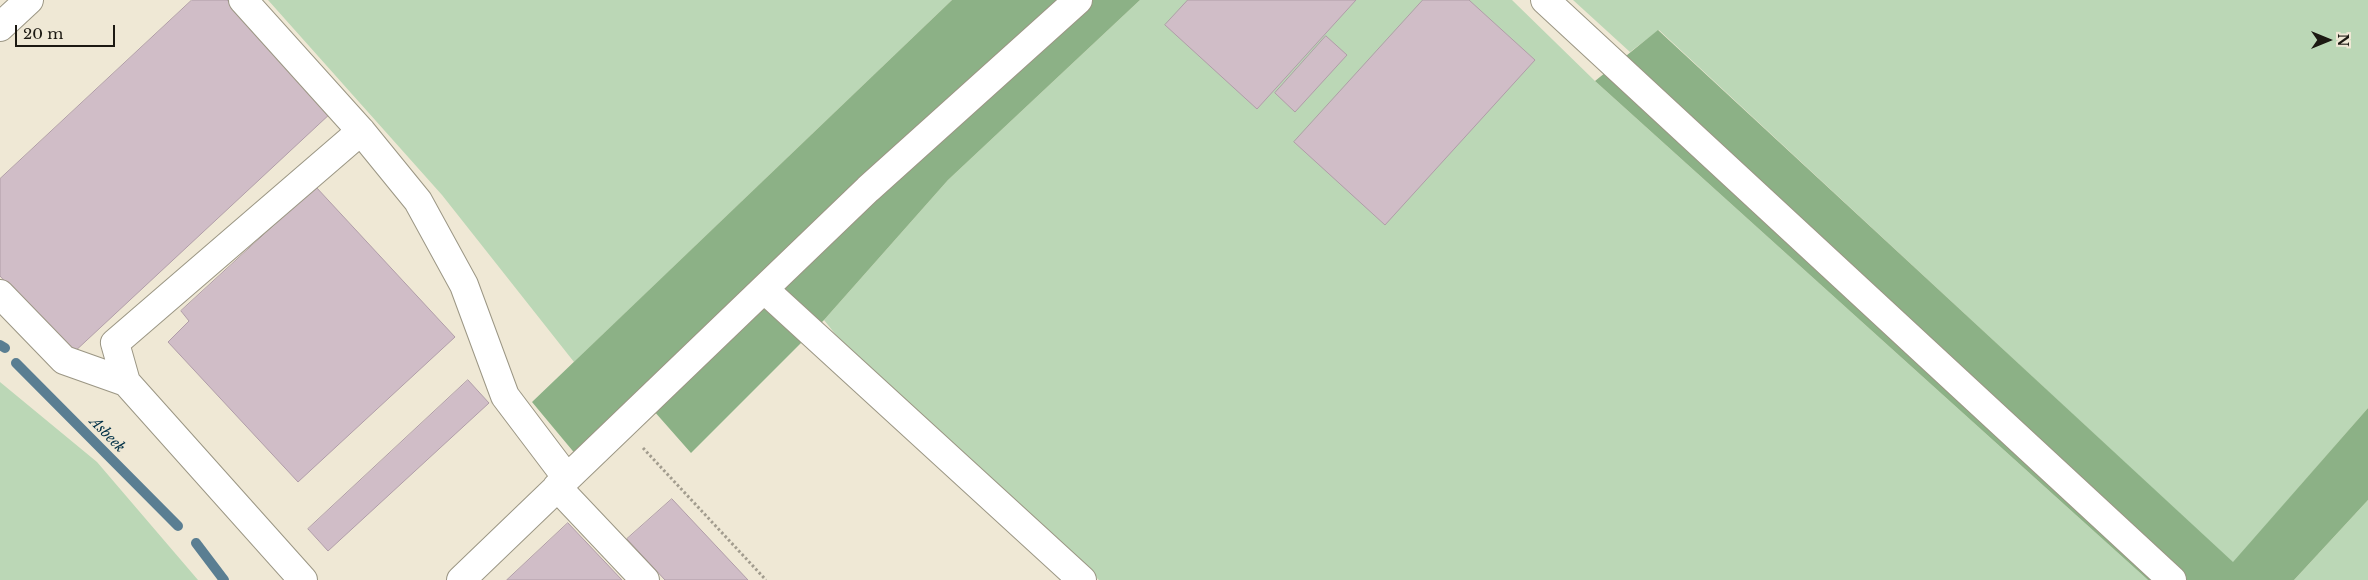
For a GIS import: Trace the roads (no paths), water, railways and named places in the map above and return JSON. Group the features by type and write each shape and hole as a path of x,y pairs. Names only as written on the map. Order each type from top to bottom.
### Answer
{"lane":[{"path":"0,27 29,0"},
{"path":"243,0 361,131 418,201 464,285 505,396 562,483 645,580"},
{"path":"461,580 868,189 1078,0"},
{"path":"1545,0 2172,580"},
{"path":"303,580 126,382 115,343 361,131"},
{"path":"764,289 1082,580"},
{"path":"0,294 64,360 126,382"}],"waterway":[{"name":"Asbeek","path":"0,345 5,348"},
{"name":"Asbeek","path":"16,363 178,526"},
{"name":"Asbeek","path":"196,543 224,580"}]}
